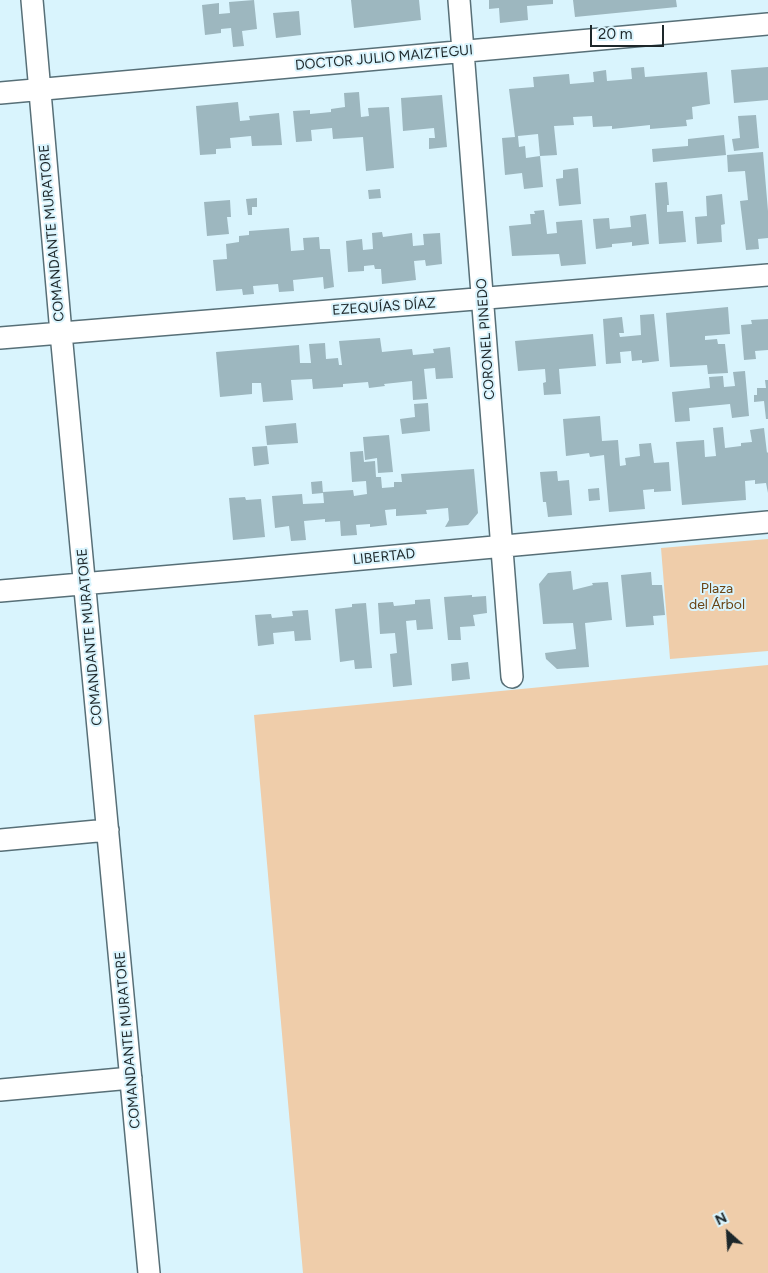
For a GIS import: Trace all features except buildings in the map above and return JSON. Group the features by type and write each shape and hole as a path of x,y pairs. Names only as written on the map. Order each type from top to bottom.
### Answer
{"street":[{"name":"COMANDANTE MURATORE","path":"32,0 60,333 149,1273"},
{"name":"CORONEL PINEDO","path":"459,0 512,677"},
{"name":"DOCTOR JULIO MAIZTEGUI","path":"0,93 768,24"},
{"name":"EZEQUÍAS DÍAZ","path":"0,338 768,275"},
{"name":"LIBERTAD","path":"0,591 768,522"},
{"path":"0,840 108,830"},
{"path":"0,1090 131,1078"}],"green space":[{"name":"Plaza del Árbol","path":"768,539 768,651 670,659 661,548"},
{"path":"768,665 768,1273 303,1273 254,715"}]}
